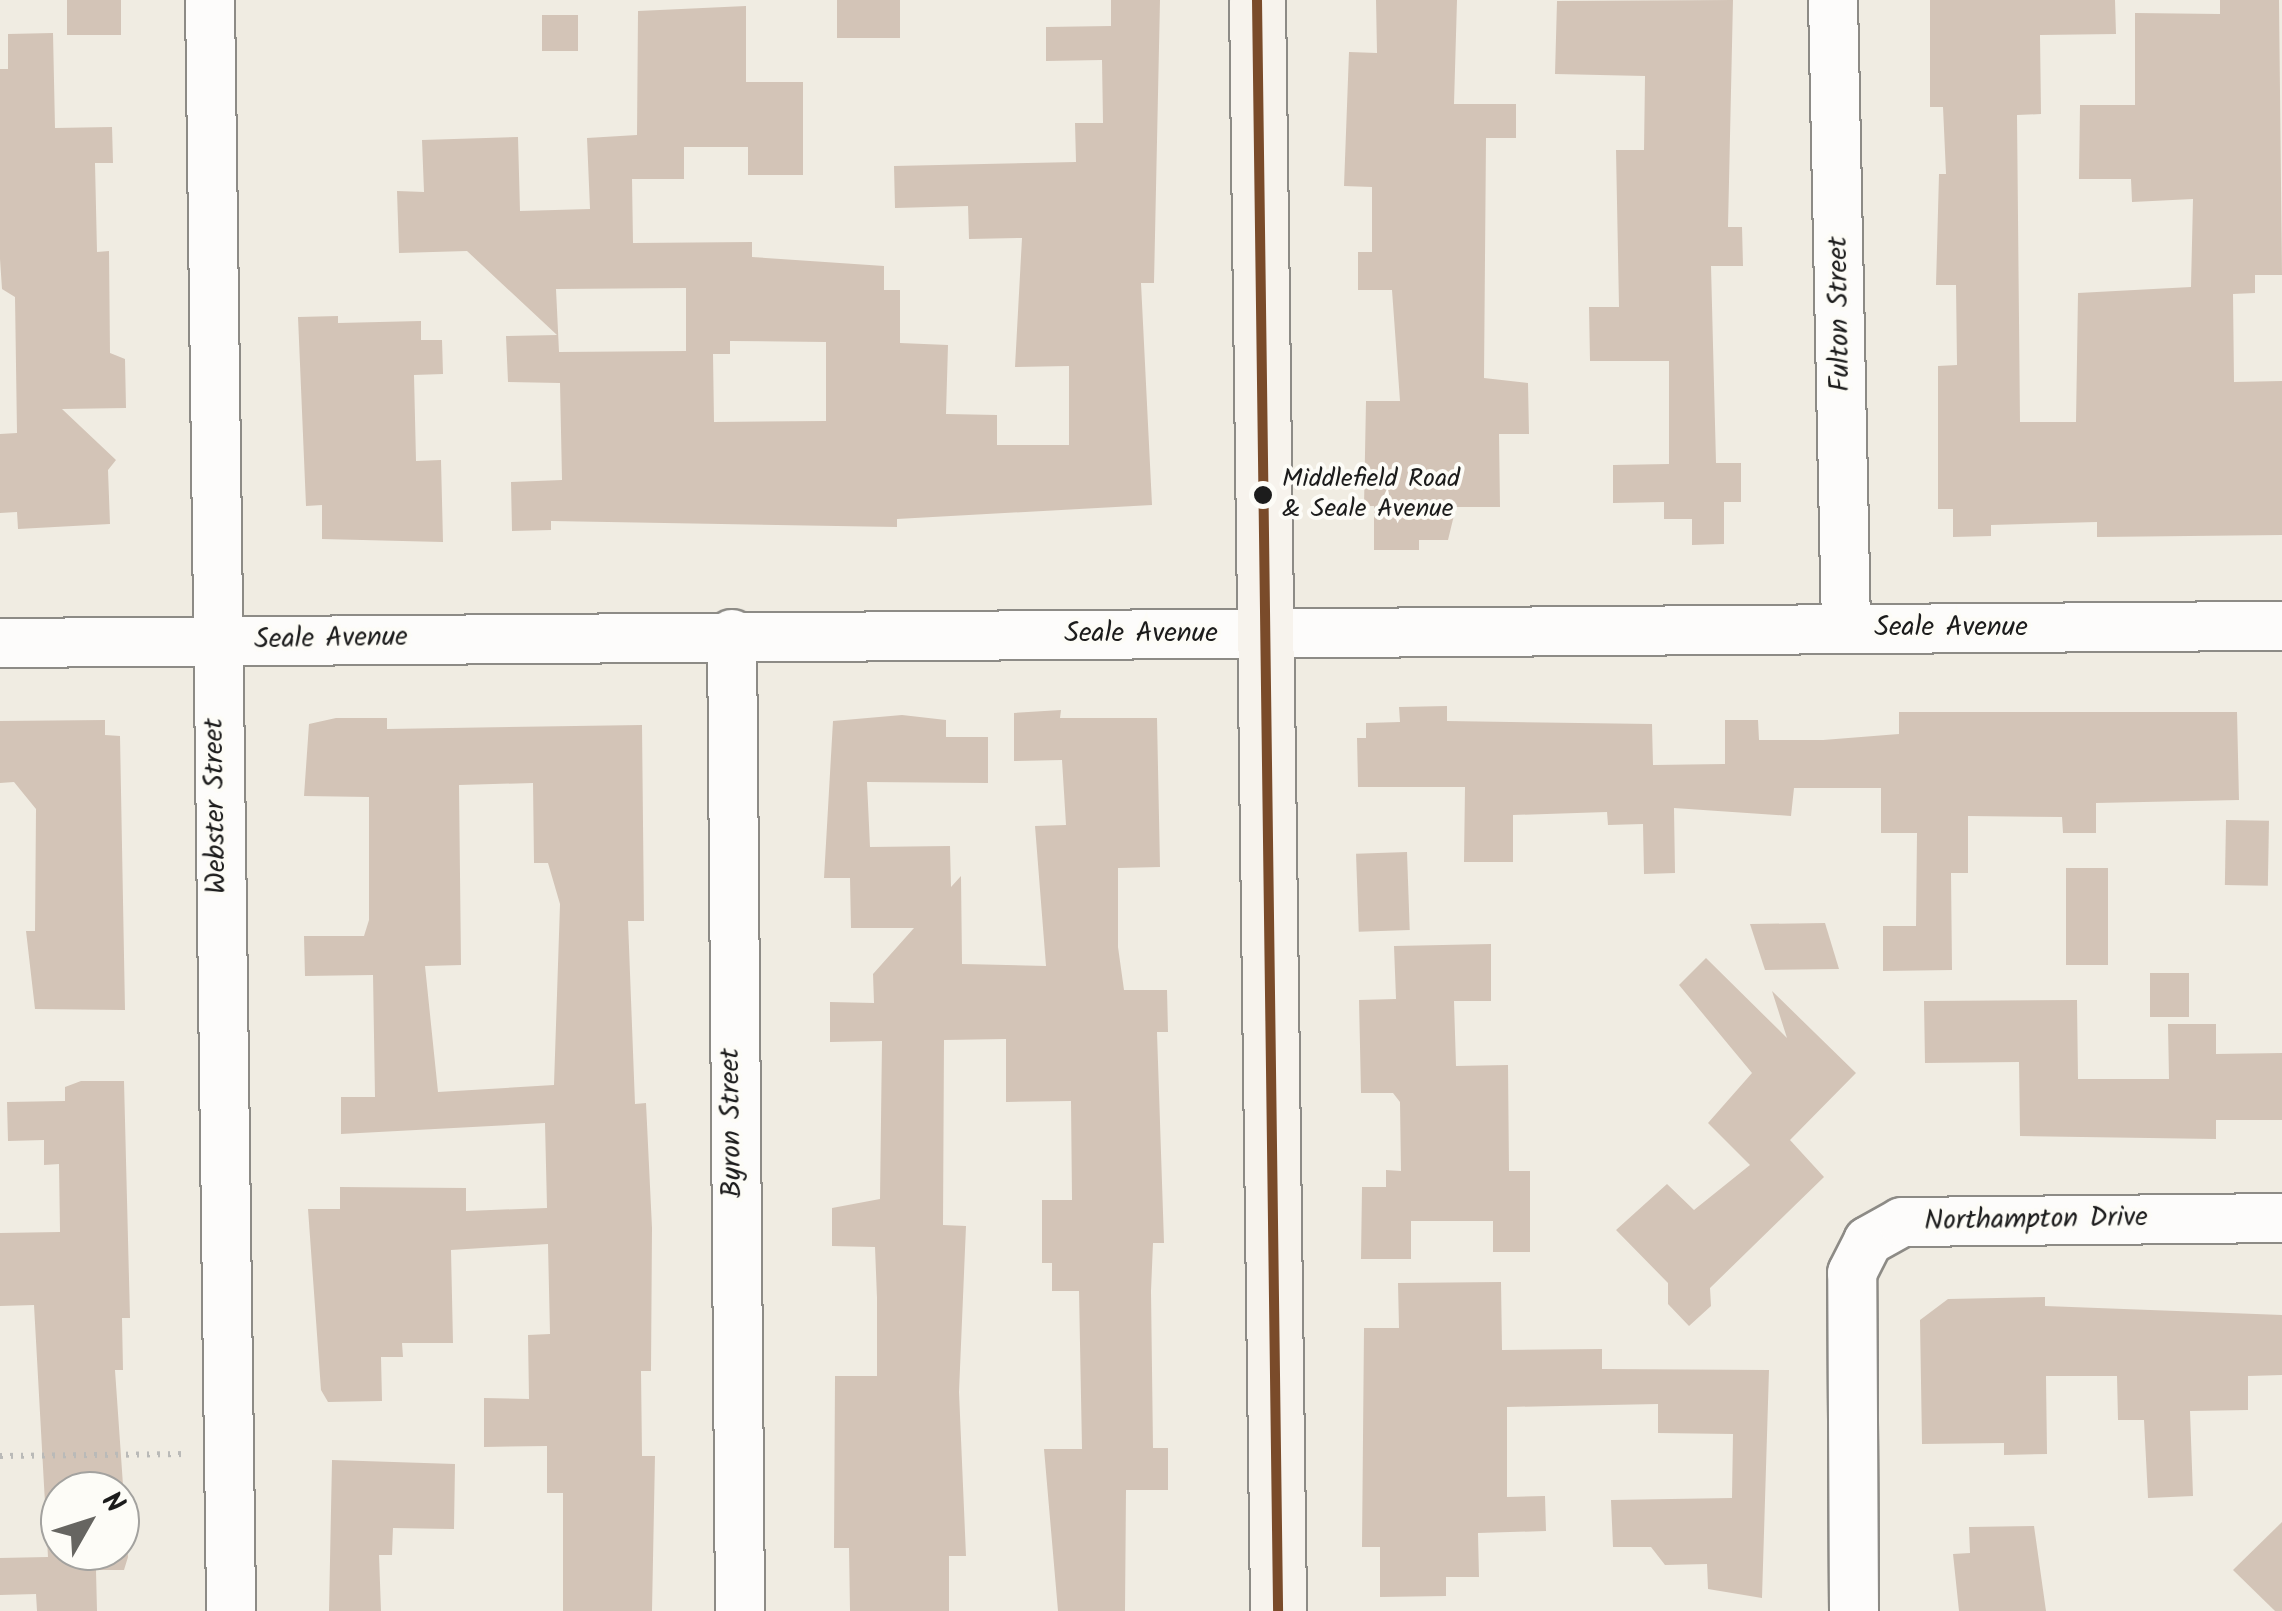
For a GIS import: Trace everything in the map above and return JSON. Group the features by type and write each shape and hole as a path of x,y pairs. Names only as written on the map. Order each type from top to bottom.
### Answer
{"main road":[{"path":"1258,0 1262,633 1278,1611"}],"street":[{"name":"Webster Street","path":"210,0 213,640 231,1611"},
{"name":"Fulton Street","path":"1834,0 1846,628"},
{"name":"Seale Avenue","path":"0,643 732,634 2282,626"},
{"name":"Byron Street","path":"732,634 740,1611"},
{"name":"Northampton Drive","path":"1854,1611 1852,1272 1868,1241 1902,1222 2282,1218"}],"path":[{"path":"0,1456 230,1454"}],"building":[{"path":"67,0 121,0 121,35 67,35"},
{"path":"837,0 900,0 900,38 837,38"},
{"path":"1111,0 1160,0 1154,283 1141,283 1152,505 897,519 897,527 551,521 551,530 512,531 511,482 562,480 560,383 508,382 506,336 557,335 467,251 399,253 397,191 424,192 422,140 518,137 520,211 590,209 587,138 637,135 638,11 746,6 746,82 803,82 803,175 748,175 748,147 684,147 684,179 632,179 633,243 752,242 752,257 884,266 884,290 900,290 900,343 948,345 946,414 997,415 997,445 1069,445 1069,366 1015,367 1022,238 969,239 968,206 895,208 894,166 1076,162 1075,123 1103,123 1102,60 1046,61 1046,27 1111,26","holes":["686,288 686,351 559,352 556,289","730,341 826,342 826,421 714,422 713,354 730,354"]},
{"path":"1376,0 1457,0 1454,104 1516,104 1516,138 1486,138 1484,378 1528,383 1529,434 1499,434 1500,507 1456,507 1448,540 1419,540 1419,550 1374,550 1374,506 1364,506 1366,401 1400,401 1392,290 1358,290 1358,252 1372,252 1372,187 1344,186 1349,52 1377,53"},
{"path":"1733,0 1728,227 1742,227 1743,266 1711,266 1716,463 1741,463 1741,502 1724,502 1724,544 1692,545 1692,519 1664,519 1664,502 1613,503 1613,465 1669,464 1669,361 1590,361 1589,307 1619,307 1616,150 1644,150 1645,76 1555,74 1557,1"},
{"path":"1930,0 2115,0 2116,34 2040,35 2041,114 2017,115 2020,422 2076,422 2078,293 2191,287 2193,199 2132,202 2131,179 2079,179 2080,105 2135,105 2135,13 2220,14 2220,0 2279,0 2282,275 2255,275 2255,293 2233,294 2234,382 2282,381 2282,535 2097,537 2097,522 1991,525 1991,536 1953,537 1953,509 1938,509 1938,366 1957,365 1956,285 1936,285 1939,174 1946,174 1943,107 1930,107"},
{"path":"542,15 578,15 578,51 542,51"},
{"path":"53,33 55,128 112,127 113,163 95,163 97,252 109,251 110,353 125,359 126,408 62,409 116,460 108,470 110,524 18,529 17,512 0,513 0,434 17,433 15,297 2,289 0,259 0,69 8,69 8,34"},
{"path":"338,316 338,323 421,321 421,340 442,340 443,374 414,375 416,461 441,460 443,542 322,539 322,505 306,506 298,317"},
{"path":"1447,706 1447,721 1652,724 1653,765 1725,764 1725,720 1758,720 1759,740 1823,740 1899,734 1899,712 2237,712 2239,800 2096,803 2096,833 2063,833 2062,817 1968,816 1968,873 1951,873 1952,970 1883,971 1883,926 1916,926 1917,833 1881,833 1881,788 1794,788 1791,816 1674,808 1675,873 1644,874 1643,824 1608,825 1607,812 1513,815 1513,862 1464,862 1465,787 1358,787 1357,738 1366,738 1366,723 1400,722 1399,707"},
{"path":"1061,710 1060,718 1157,718 1160,867 1118,868 1118,947 1124,990 1167,990 1168,1032 1157,1032 1164,1243 1153,1243 1151,1291 1153,1448 1168,1448 1168,1490 1126,1490 1125,1611 1058,1611 1044,1449 1082,1449 1079,1291 1052,1291 1052,1263 1042,1263 1042,1200 1072,1200 1071,1101 1006,1102 1006,1039 944,1040 943,1225 966,1226 959,1392 966,1556 949,1556 949,1611 850,1611 849,1548 834,1548 835,1376 877,1376 875,1247 832,1246 832,1208 880,1199 882,1041 830,1042 830,1002 874,1003 873,974 914,928 851,928 850,878 824,878 833,721 902,715 946,720 946,737 988,737 988,783 867,782 870,847 950,846 951,887 961,876 962,964 1046,966 1035,826 1066,825 1062,760 1014,761 1014,713"},
{"path":"336,718 387,718 387,729 642,725 644,921 628,921 635,1104 646,1103 652,1228 651,1371 641,1371 642,1456 655,1456 652,1611 563,1611 563,1493 547,1493 547,1446 484,1447 484,1398 529,1399 528,1335 550,1334 548,1244 451,1250 453,1343 402,1343 403,1357 381,1357 382,1401 328,1402 321,1390 308,1209 340,1209 340,1187 466,1188 466,1211 547,1208 545,1123 341,1134 341,1097 375,1097 373,975 305,976 304,936 364,936 369,920 369,797 304,796 309,724","holes":["533,783 534,863 548,863 560,904 554,1085 438,1092 425,966 461,965 459,785"]},
{"path":"105,720 105,735 120,736 125,1010 35,1009 26,931 35,931 36,809 14,782 0,783 0,721"},
{"path":"2226,820 2269,821 2268,886 2225,885"},
{"path":"1407,852 1410,930 1359,932 1356,854"},
{"path":"2066,868 2108,868 2108,965 2066,965"},
{"path":"1825,923 1839,969 1765,970 1750,924"},
{"path":"1491,944 1491,1001 1454,1001 1456,1066 1508,1065 1509,1171 1530,1171 1530,1252 1493,1252 1493,1221 1411,1221 1411,1259 1361,1259 1362,1187 1386,1187 1386,1170 1401,1171 1400,1102 1393,1093 1361,1093 1359,1000 1396,999 1394,946"},
{"path":"1706,958 1787,1038 1772,991 1856,1073 1790,1140 1824,1177 1710,1288 1711,1306 1689,1326 1668,1304 1668,1283 1616,1230 1667,1184 1694,1210 1750,1165 1708,1123 1752,1073 1679,985"},
{"path":"2150,973 2189,973 2189,1017 2150,1017"},
{"path":"2077,1000 2078,1079 2169,1079 2168,1024 2216,1024 2216,1054 2282,1053 2282,1120 2216,1120 2216,1139 2020,1136 2019,1062 1925,1063 1924,1001"},
{"path":"81,1081 124,1081 130,1318 122,1318 123,1370 115,1370 122,1471 43,1471 34,1305 0,1306 0,1233 60,1232 59,1164 44,1165 44,1140 8,1141 7,1102 65,1101 65,1087"},
{"path":"1501,1282 1502,1350 1602,1349 1602,1369 1769,1370 1762,1598 1708,1589 1707,1564 1665,1565 1651,1547 1613,1547 1611,1500 1732,1498 1733,1434 1658,1433 1658,1404 1507,1407 1507,1497 1545,1496 1546,1531 1478,1533 1479,1577 1446,1577 1446,1596 1380,1597 1380,1547 1362,1547 1364,1328 1399,1328 1398,1283"},
{"path":"2045,1297 2045,1306 2282,1315 2282,1375 2248,1376 2248,1410 2190,1411 2193,1496 2148,1498 2144,1420 2118,1420 2117,1376 2046,1376 2047,1454 2004,1455 2004,1443 1922,1444 1920,1320 1948,1299"},
{"path":"332,1460 455,1464 454,1529 393,1528 392,1555 379,1555 381,1611 329,1611"},
{"path":"2282,1522 2282,1611 2275,1611 2233,1570"},
{"path":"2034,1526 2046,1611 1959,1611 1953,1554 1970,1553 1969,1527"},
{"path":"40,1557 40,1571 96,1571 97,1611 37,1611 36,1594 0,1595 0,1558"}],"transit line":[{"path":"1257,0 1278,1611"}],"place":[{"name":"Middlefield Road & Seale Avenue","path":"1263,495"}]}
